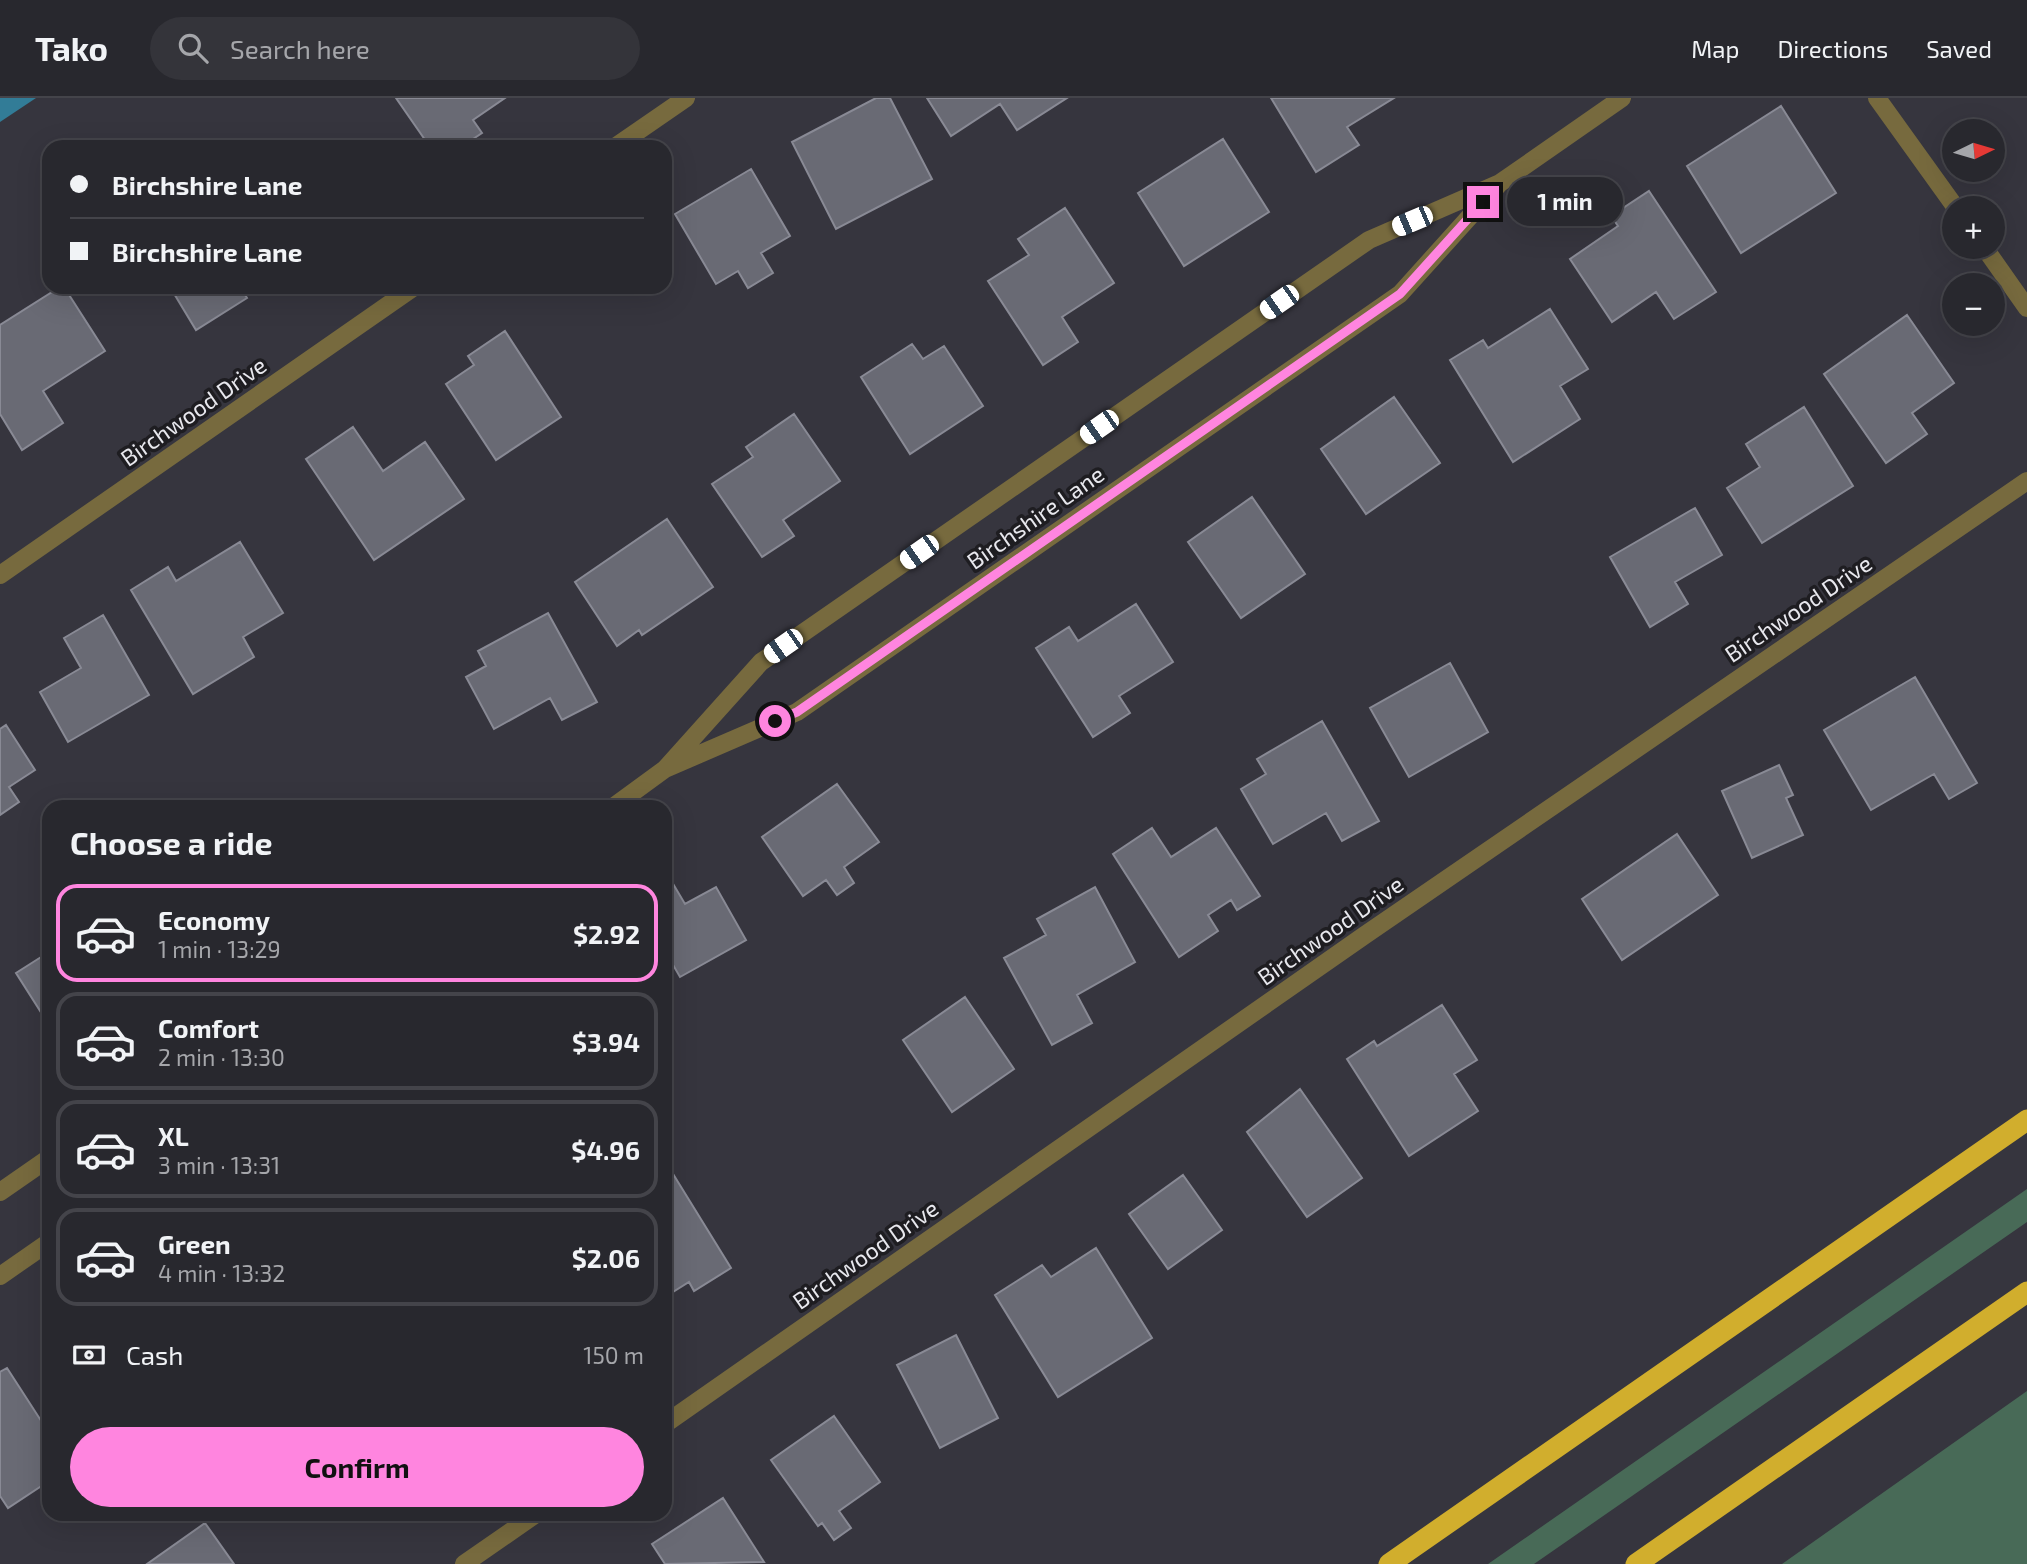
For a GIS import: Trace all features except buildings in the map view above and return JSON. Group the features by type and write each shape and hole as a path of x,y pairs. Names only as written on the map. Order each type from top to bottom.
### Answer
{"highway":[{"path":"1389,1564 2027,1120"},
{"path":"1636,1564 2027,1292"}],"street":[{"path":"625,140 686,98"},
{"name":"Birchshire Lane","path":"623,800 665,769 761,662 1369,240 1500,183 1622,98"},
{"path":"1877,98 1947,196"},
{"name":"Birchshire Lane","path":"665,769 797,712 1400,294 1500,183"},
{"path":"1992,259 2027,308"},
{"name":"Birchwood Drive","path":"0,575 404,294"},
{"name":"Birchwood Drive","path":"672,1418 1365,935 2027,481"},
{"path":"0,1192 42,1163"},
{"path":"0,1276 42,1247"},
{"path":"464,1564 526,1521"}],"green space":[{"path":"2027,1189 2027,1222 1534,1564 1488,1564"},
{"path":"2027,1391 2027,1564 1782,1564"}],"water":[{"path":"0,98 36,98 0,122"}],"route":[{"path":"775,721 797,712 1400,294 1483,202"}]}
